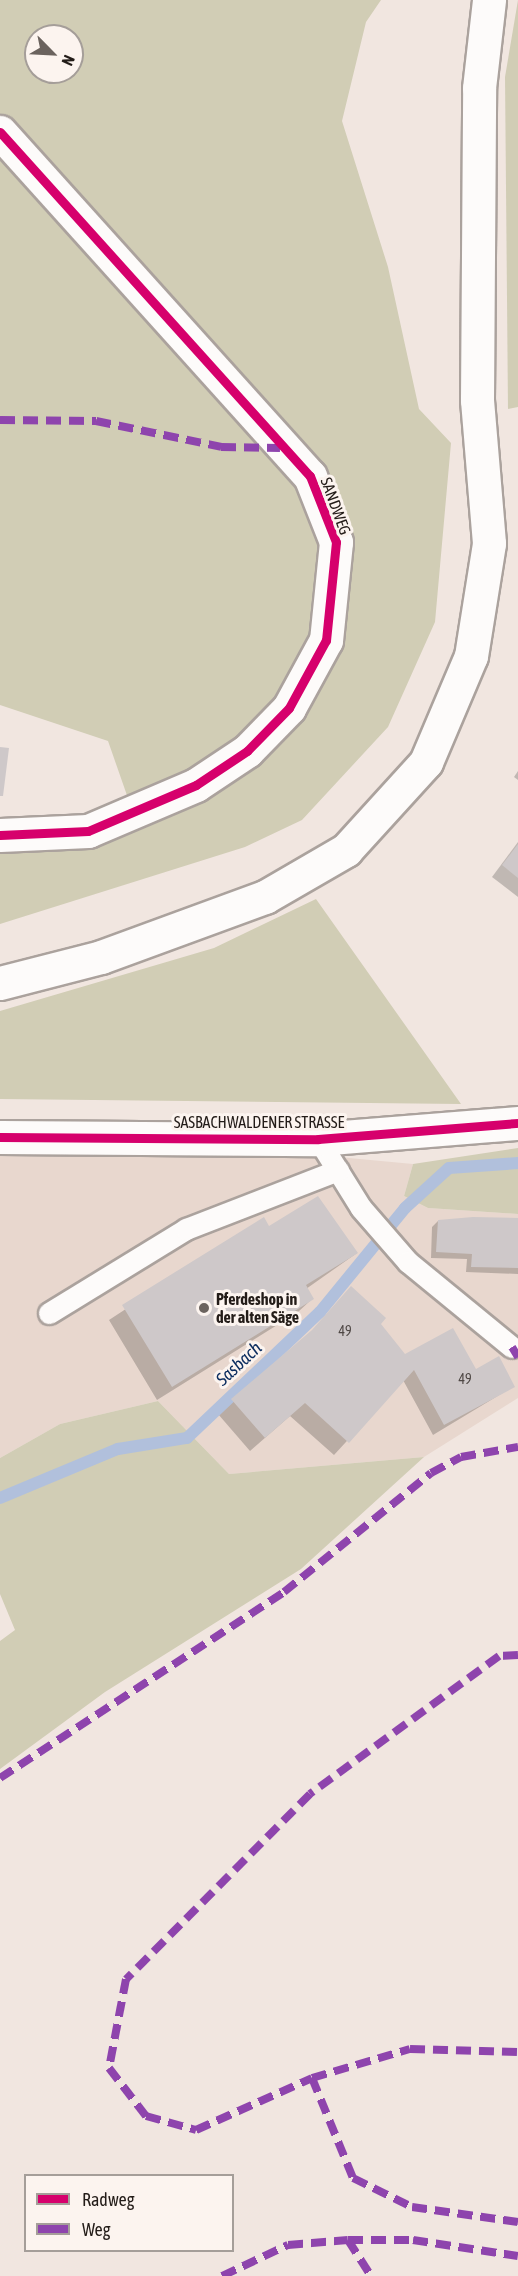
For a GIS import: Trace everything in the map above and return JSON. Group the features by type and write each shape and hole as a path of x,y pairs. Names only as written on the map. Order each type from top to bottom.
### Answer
{"main road":[{"path":"0,983 101,957 265,897 346,850 426,762 471,656 489,543 477,353 479,88 489,0"},
{"name":"SANDWEG","path":"0,132 310,476 336,543 326,640 289,708 247,751 196,784 88,831 0,836"},
{"name":"SASBACHWALDENER STRASSE","path":"0,1137 318,1139 518,1123"}],"lane":[{"path":"318,1139 361,1208 408,1262 512,1347"},
{"path":"49,1314 186,1229 338,1170"}],"shaded area":[{"path":"0,0 381,0 366,22 342,121 388,267 419,409 451,443 435,622 388,727 302,820 245,847 0,924 0,846 137,824 108,741 0,705"},
{"path":"518,0 518,407 508,409 505,77"},
{"path":"316,899 461,1104 0,1099 0,1011 214,948"},
{"path":"70,1145 285,1152 413,1164 404,1196 428,1208 518,1214 518,1398 424,1457 229,1474 158,1401 60,1424 0,1458 0,1154"},
{"path":"518,1148 518,1214 428,1208 404,1196 413,1164"},
{"path":"158,1401 229,1474 424,1457 301,1569 105,1692 0,1769 0,1641 15,1630 0,1594 0,1458 60,1424"}],"building":[{"path":"0,747 9,748 3,796 0,796"},
{"path":"518,844 518,878 502,865"},
{"path":"318,1196 358,1253 306,1285 314,1299 172,1387 122,1305 264,1217 269,1226"},
{"path":"473,1217 518,1218 518,1268 471,1267 472,1254 436,1252 438,1220"},
{"path":"351,1286 386,1318 381,1324 405,1354 453,1328 476,1369 499,1356 515,1387 444,1425 414,1370 349,1443 305,1403 265,1438 231,1399 312,1330"}],"waterway":[{"name":"Sasbach","path":"0,1498 118,1449 187,1438 320,1312 405,1208 449,1168 518,1163"}],"marked path":[{"path":"0,420 96,421 221,447 280,448"},
{"path":"512,1347 518,1357"},
{"path":"0,1778 284,1592 431,1473 461,1457 518,1447"},
{"path":"518,1655 499,1656 310,1794 126,1979 109,2068 146,2116 196,2130 312,2078 353,2178 412,2207 518,2222"},
{"path":"312,2078 410,2049 518,2052"},
{"path":"348,2240 371,2276"},
{"path":"222,2276 288,2245 348,2240 413,2240 518,2256"}],"cycle path":[{"path":"0,132 310,476 336,542 326,640 289,708 247,751 196,785 88,831 0,835"},
{"path":"0,1137 318,1139 518,1123"}],"place":[{"name":"Pferdeshop in der alten Säge","path":"204,1308"}]}
